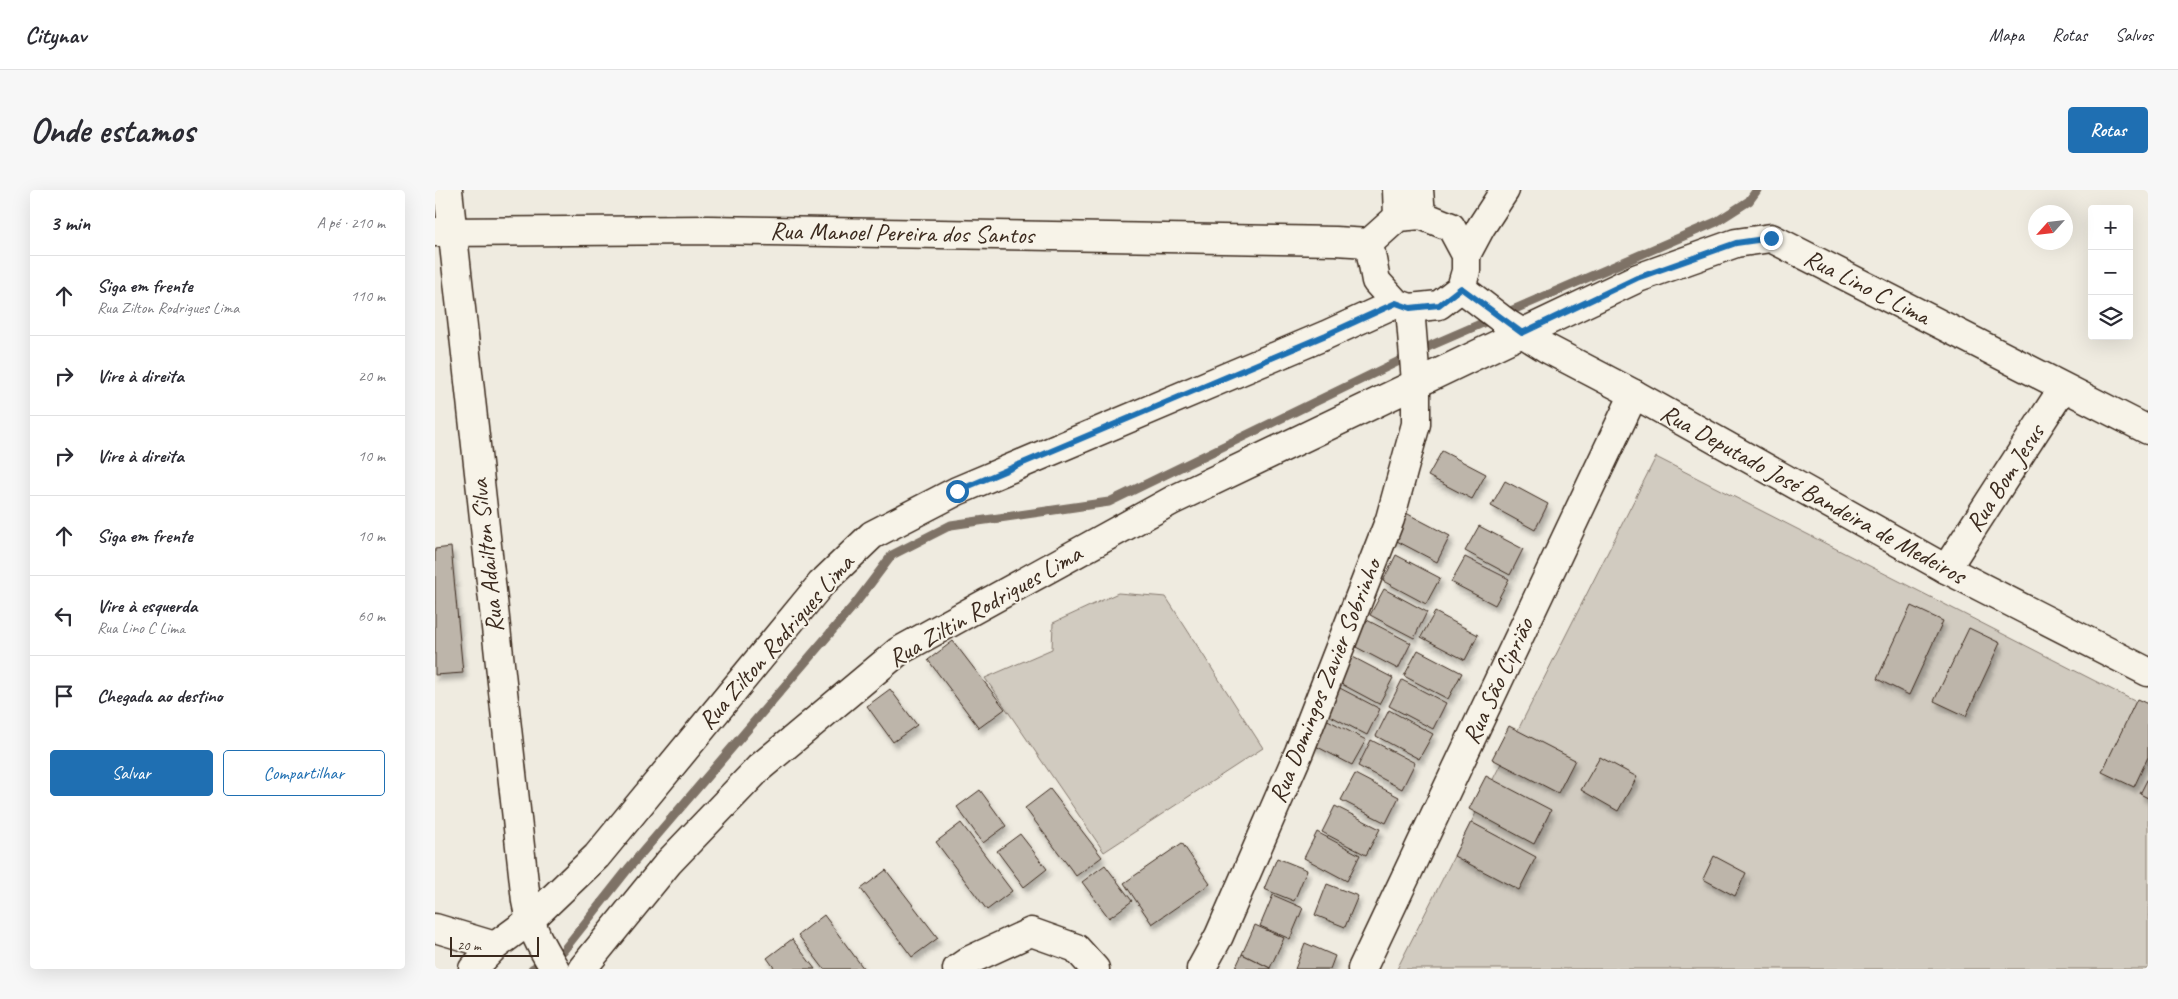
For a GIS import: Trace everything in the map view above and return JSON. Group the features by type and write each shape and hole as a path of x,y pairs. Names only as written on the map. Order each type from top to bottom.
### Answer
{"street":[{"name":"Rua Adailton Silva","path":"448,190 443,232 446,293 533,930"},
{"path":"1397,190 1413,207 1451,227 1466,255 1466,271 1461,288 1439,305 1403,306 1376,281 1369,243 1413,207"},
{"path":"1466,255 1481,227 1505,190"},
{"name":"Rua Manoel Pereira dos Santos","path":"443,232 708,230 1369,243"},
{"name":"Rua Lino C Lima","path":"1515,328 1637,278 1736,243 1771,238 2148,430"},
{"name":"Rua Deputado José Bandeira de Medeiros","path":"1461,288 1515,328 1946,569 2148,672"},
{"name":"Rua Domingos Zavier Sobrinho","path":"1201,969 1219,936 1299,752 1390,519 1415,424 1414,363 1403,306"},
{"name":"Rua Zilton Rodrigues Lima","path":"473,969 495,946 533,930 597,856 821,584 872,535 957,491 1326,335 1403,306"},
{"path":"1414,363 1515,328"},
{"name":"Rua Ziltin Rodrigues Lima","path":"582,969 669,862 759,768 899,651 1173,500 1414,363"},
{"name":"Rua Bom Jesus","path":"1946,569 2063,388"},
{"name":"Rua São Ciprião","path":"1362,969 1633,394"},
{"path":"435,928 495,946"},
{"path":"533,930 555,969"},
{"path":"957,969 970,960 1031,932 1075,948 1095,969"}],"shaded area":[{"path":"1656,457 2148,708 2148,969 1397,969"},
{"path":"1118,593 1166,597 1263,748 1104,852 985,678 1052,649 1053,623"}],"building":[{"path":"1442,451 1486,474 1472,499 1428,476"},
{"path":"1505,481 1548,504 1535,530 1491,506"},
{"path":"1406,513 1450,536 1437,562 1393,539"},
{"path":"1479,526 1523,549 1510,575 1465,551"},
{"path":"451,547 463,673 435,675 435,549"},
{"path":"1396,555 1440,578 1426,604 1383,581"},
{"path":"1465,557 1509,579 1495,605 1451,582"},
{"path":"1384,589 1427,612 1414,638 1370,615"},
{"path":"1911,606 1943,621 1909,695 1877,679"},
{"path":"1435,612 1478,635 1465,660 1421,637"},
{"path":"1367,620 1411,643 1398,669 1354,646"},
{"path":"1969,628 2000,643 1966,716 1934,701"},
{"path":"953,641 1005,709 979,728 928,660"},
{"path":"1418,650 1462,673 1448,699 1404,676"},
{"path":"1349,655 1393,678 1379,704 1336,681"},
{"path":"1402,680 1446,703 1433,729 1389,706"},
{"path":"1336,686 1380,709 1367,735 1323,712"},
{"path":"890,689 917,725 893,742 867,706"},
{"path":"2137,699 2148,704 2148,757 2134,787 2102,772"},
{"path":"1389,710 1433,734 1419,759 1376,736"},
{"path":"1322,717 1366,740 1352,765 1308,742"},
{"path":"1509,726 1575,760 1558,793 1492,759"},
{"path":"1371,740 1415,763 1402,789 1358,766"},
{"path":"1600,757 1637,777 1618,811 1581,790"},
{"path":"1355,774 1399,797 1386,823 1341,800"},
{"path":"1486,776 1551,810 1534,844 1469,809"},
{"path":"2148,778 2148,798 2140,794"},
{"path":"1050,789 1102,857 1076,876 1025,808"},
{"path":"980,790 1006,826 983,843 957,807"},
{"path":"1335,806 1380,829 1366,855 1322,832"},
{"path":"1471,822 1536,857 1519,890 1454,856"},
{"path":"961,823 1012,891 987,910 936,842"},
{"path":"1317,832 1360,855 1347,881 1304,858"},
{"path":"1020,834 1047,869 1024,887 997,851"},
{"path":"1182,843 1210,884 1152,924 1124,883"},
{"path":"1714,856 1746,873 1735,896 1703,879"},
{"path":"1277,858 1307,870 1294,901 1264,889"},
{"path":"1105,865 1132,901 1109,918 1082,882"},
{"path":"886,870 938,938 912,957 861,889"},
{"path":"1327,884 1358,896 1345,927 1315,915"},
{"path":"1273,895 1303,908 1290,939 1260,926"},
{"path":"824,915 864,969 824,969 798,935"},
{"path":"1255,925 1284,938 1270,968 1242,954"},
{"path":"792,939 815,969 775,969 767,958"},
{"path":"1305,943 1335,956 1330,969 1295,969"},
{"path":"1242,954 1270,968 1270,969 1235,969"}],"waterway":[{"path":"532,969 563,951 628,869 855,604 892,555 951,525 1109,502 1432,345 1716,222 1749,201 1757,190"}],"route":[{"path":"957,491 1326,335 1396,303 1410,308 1439,305 1461,288 1522,333 1637,278 1736,243 1771,238"}]}
